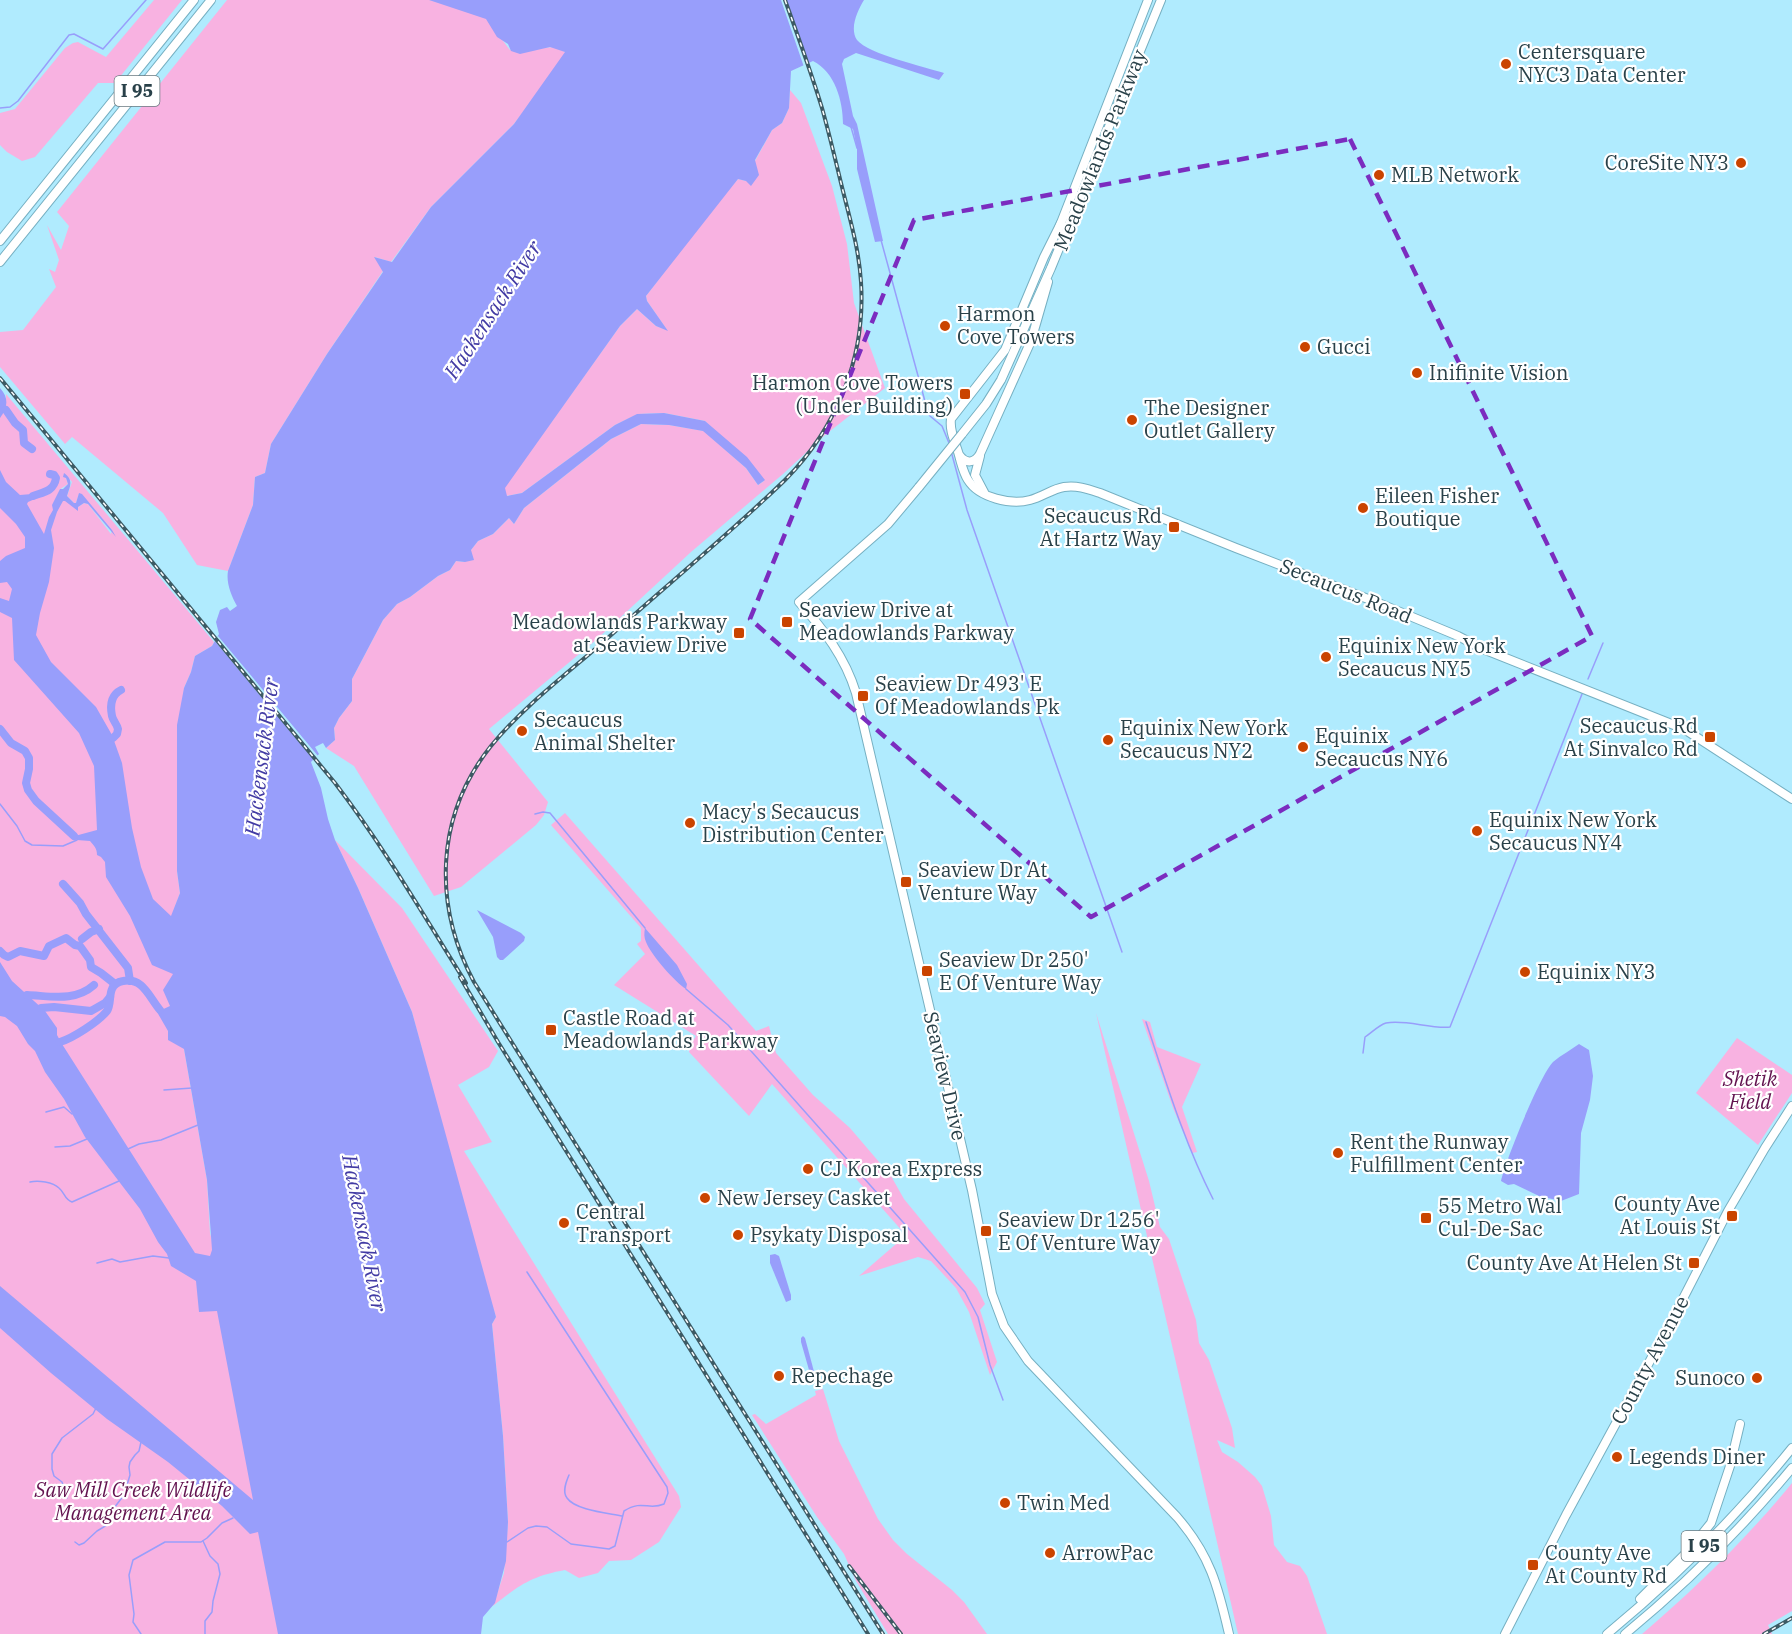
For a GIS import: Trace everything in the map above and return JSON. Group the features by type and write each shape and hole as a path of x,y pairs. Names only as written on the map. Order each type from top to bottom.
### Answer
{"highway":[{"name":"I 95","path":"0,241 194,0"},
{"name":"I 95","path":"0,262 211,0"},
{"path":"1615,1628 1709,1526 1730,1466 1740,1424"},
{"name":"I 95","path":"1607,1634 1695,1555 1741,1508 1792,1448"},
{"name":"I 95","path":"1626,1634 1700,1568 1792,1468"}],"main road":[{"name":"Meadowlands Parkway","path":"1036,299 1061,223 1148,0"},
{"name":"Meadowlands Parkway","path":"799,602 888,524 963,434 1001,380 1051,268 1161,0"},
{"path":"985,493 968,481 951,428 952,417 1005,350 1044,256 1061,223"},
{"path":"960,456 972,462 980,454 1031,341 1051,268"},
{"path":"980,454 975,475 985,493"},
{"name":"Secaucus Road","path":"985,493 996,499 1010,502 1031,500 1057,489 1069,487 1081,487 1100,493 1236,549 1390,608 1458,636 1483,649 1684,729 1792,799"},
{"name":"Seaview Drive","path":"799,602 838,651 856,693 972,1190 992,1294 1000,1318 1008,1334 1028,1361 1177,1517 1192,1536 1213,1573 1229,1634"},
{"name":"County Avenue","path":"1503,1634 1670,1324 1728,1211 1792,1106"},
{"path":"1510,1634 1528,1588"}],"highlighted area":[{"path":"1350,139 1592,636 1091,917 750,619 914,220"}],"green space":[{"path":"154,0 182,0 115,83 98,83 35,157 22,161 0,145 0,113 15,109 65,48 78,42 106,57"},
{"path":"227,0 430,0 485,17 510,50 555,47 567,53 514,124 431,207 391,262 375,257 383,271 327,354 271,444 265,473 255,477 253,505 228,571 197,565 163,513 72,437 65,444 0,367 0,332 23,330 56,287 49,269 55,272 59,260 47,225 61,250 69,226 57,212"},
{"path":"790,90 801,103 832,186 847,244 854,303 885,388 825,435 691,552 596,640 489,729 548,802 544,815 536,825 461,887 434,896 354,766 326,748 335,740 334,728 352,701 352,679 383,620 397,604 450,570 456,561 465,562 478,541 493,534 509,518 514,524 524,508 611,439 641,424 669,425 704,431 746,468 758,485 764,481 705,421 664,413 638,414 615,425 522,493 506,496 504,488 620,326 637,309 656,326 667,330 646,296 738,179 746,181 772,130 782,123 789,108"},
{"name":"Saw Mill Creek Wildlife Management Area","path":"6,394 214,642 212,646 195,656 184,688 177,871 180,893 173,912 173,974 207,1180 210,1233 307,1634 0,1634 0,414 6,409","holes":["63,476 67,476 72,482 67,496 76,503 79,494 82,495 112,530 111,534 88,504 84,503 78,507 59,490 68,484"]},
{"path":"565,813 756,1031 769,1026 776,1053 813,1095 850,1128 891,1176 904,1199 977,1288 985,1304 980,1310 997,1362 990,1375 969,1312 956,1288 931,1261 918,1257 859,1276 903,1238 904,1233 772,1084 749,1116 689,1052 696,1036 614,985 645,954 637,944 641,941 641,928 551,825"},
{"path":"335,840 402,908 498,1051 489,1067 458,1085 492,1142 464,1151 679,1496 681,1507 659,1542 631,1560 609,1561 598,1573 579,1578 565,1570 543,1575 519,1587 493,1606 504,1573 508,1522 503,1436 492,1324 496,1317 481,1270 412,1012"},
{"path":"1096,1013 1149,1181 1160,1227 1169,1239 1196,1320 1199,1343 1209,1360 1232,1428 1235,1448 1217,1440 1222,1452 1238,1462 1262,1486 1271,1516 1274,1545 1287,1562 1300,1566 1307,1576 1327,1634 1238,1634"},
{"path":"1142,1019 1150,1022 1157,1047 1201,1064 1182,1107 1197,1152 1192,1153 1173,1108"},
{"name":"Shetik Field","path":"1737,1038 1792,1075 1792,1093 1758,1145 1696,1093"},
{"path":"823,1389 839,1441 878,1519 893,1540 907,1554 964,1602 987,1634 888,1634 856,1581 844,1554 817,1517 752,1415 755,1414 766,1424 816,1395 815,1391"},
{"path":"1792,1483 1792,1611 1768,1625 1772,1634 1642,1634 1720,1562"}],"water":[{"name":"Hackensack River","path":"429,0 864,0 854,25 857,40 884,55 944,73 939,80 856,53 844,59 842,64 853,116 857,124 883,241 875,242 857,169 857,149 853,129 843,124 836,88 827,72 813,61 791,71 789,108 782,123 772,130 755,160 759,175 751,186 746,181 738,179 646,296 647,301 668,331 656,326 637,309 620,326 505,488 507,496 522,493 615,425 637,414 664,413 705,421 747,457 765,480 758,485 746,468 703,431 669,425 641,424 611,439 524,508 514,524 509,518 493,534 478,541 471,550 474,560 456,561 450,570 397,604 383,620 352,679 352,701 334,728 335,740 326,748 323,743 315,747 319,754 311,762 321,788 335,840 412,1012 496,1317 492,1324 503,1436 508,1522 506,1561 495,1603 483,1617 481,1634 278,1634 258,1532 250,1534 222,1506 168,1462 107,1419 0,1328 0,1286 253,1500 217,1311 199,1312 196,1281 171,1266 167,1254 140,1209 85,1137 64,1099 45,1072 35,1051 17,1026 0,1016 0,962 12,981 45,1011 57,1028 57,1035 62,1044 195,1253 210,1256 212,1250 207,1180 184,1049 168,1040 168,1031 157,1012 170,1006 163,990 173,974 152,965 130,916 106,877 105,862 97,855 94,846 90,841 71,837 97,830 94,766 79,733 14,660 12,618 0,612 0,598 9,601 12,589 7,582 0,583 0,561 25,548 25,537 0,508 0,470 6,482 20,495 32,494 35,499 27,504 44,534 53,510 52,505 60,489 68,484 66,478 63,477 64,473 70,481 67,496 76,503 79,493 82,494 116,537 88,504 84,503 78,507 78,511 63,501 51,530 54,548 49,582 36,635 51,662 96,707 112,735 122,763 132,828 141,867 153,899 171,916 180,893 177,871 177,725 184,688 195,656 212,646 219,634 216,622 220,610 227,607 230,611 237,606 230,589 228,571 253,505 255,477 265,473 271,444 327,354 383,272 374,257 392,262 431,207 514,124 565,52 550,47 520,54 511,51 508,44 497,37 486,19"},
{"path":"0,388 5,395 6,403 0,418"},
{"path":"477,910 525,937 524,941 503,960 497,957 493,937"},
{"path":"645,928 677,965 687,984 686,989 653,954 645,940"},
{"path":"1579,1044 1589,1050 1593,1076 1590,1100 1581,1133 1579,1194 1561,1201 1539,1196 1514,1184 1508,1185 1501,1181 1524,1119 1547,1070 1556,1059"},
{"path":"770,1255 779,1256 791,1295 791,1300 786,1302 770,1263"},
{"path":"803,1336 816,1379 813,1379 809,1370 801,1342"}],"pier":[{"path":"781,0 786,0 809,65 804,67"},
{"path":"218,636 318,756 314,760 214,640"}],"waterway":[{"path":"0,108 10,107 18,101 69,35 74,34 103,49 146,0"},
{"path":"851,127 857,148"},
{"path":"881,240 926,405 930,416 942,426 949,443"},
{"path":"6,410 23,430 24,443 32,449"},
{"path":"951,451 967,510 1122,952"},
{"path":"33,496 53,486 56,478 50,474"},
{"path":"1588,679 1603,643"},
{"path":"113,738 118,729 112,716 111,705 113,698 121,690"},
{"path":"1363,1053 1365,1037 1386,1023 1401,1022 1450,1027 1582,694"},
{"path":"0,729 11,743 25,751 29,758 26,783 28,790 36,801 74,836"},
{"path":"0,804 25,841 32,845 63,846 77,840"},
{"path":"535,814 550,813 645,928"},
{"path":"63,884 80,903 128,968 130,981"},
{"path":"82,939 99,929"},
{"path":"0,951 8,957 20,951 44,956 49,946 66,938 80,946 90,960 91,967 115,984"},
{"path":"60,1042 85,1029 107,1011 113,987 119,982 130,981 141,985 160,1010"},
{"path":"27,995 71,996 94,985"},
{"path":"686,989 728,1025 965,1292 978,1317 990,1365 1003,1400"},
{"path":"41,1008 91,1011 105,1003 110,997"},
{"path":"1146,1022 1184,1134 1213,1199"},
{"path":"164,1090 192,1088"},
{"path":"46,1112 64,1107 72,1114"},
{"path":"128,1149 139,1144 161,1140 198,1125"},
{"path":"55,1147 70,1146 87,1139"},
{"path":"30,1182 41,1181 53,1184 72,1202 119,1181"},
{"path":"97,1263 112,1259 120,1262 153,1256 169,1258"},
{"path":"507,1542 528,1528 536,1526 547,1527 571,1544 609,1549 615,1546 624,1511 641,1505 664,1504 668,1493 667,1487 527,1272"},
{"path":"67,1498 62,1482 54,1476 52,1454 62,1438 93,1414 96,1408"},
{"path":"75,1542 79,1545 84,1543 97,1531 112,1522 114,1508 124,1495 130,1475 130,1462 139,1451 141,1442"},
{"path":"569,1475 565,1493 571,1502 592,1510 622,1516"},
{"path":"141,1634 133,1622 129,1575 133,1560 165,1542 201,1542 222,1523 233,1518"},
{"path":"203,1541 210,1556 218,1564 220,1574 212,1612 205,1621 205,1634"}],"railway":[{"path":"785,0 822,108 858,257 861,282 859,337 844,389 820,438 785,480 530,705 491,746 473,773 459,802 450,831 446,861 447,892 451,922 474,982 883,1634"},
{"path":"0,378 335,783 387,857 466,983"},
{"path":"460,977 498,1042 868,1634"},
{"path":"849,1566 901,1634"},
{"path":"1764,1634 1792,1618"}],"place":[{"name":"Centersquare NYC3 Data Center","path":"1506,64"},
{"name":"CoreSite NY3","path":"1741,163"},
{"name":"MLB Network","path":"1379,175"},
{"name":"Harmon Cove Towers","path":"945,326"},
{"name":"Gucci","path":"1305,347"},
{"name":"Inifinite Vision","path":"1417,373"},
{"name":"Harmon Cove Towers (Under Building)","path":"965,394"},
{"name":"The Designer Outlet Gallery","path":"1132,420"},
{"name":"Eileen Fisher Boutique","path":"1363,508"},
{"name":"Secaucus Rd At Hartz Way","path":"1174,527"},
{"name":"Seaview Drive at Meadowlands Parkway","path":"787,622"},
{"name":"Meadowlands Parkway at Seaview Drive","path":"739,633"},
{"name":"Equinix New York Secaucus NY5","path":"1326,657"},
{"name":"Seaview Dr 493' E Of Meadowlands Pk","path":"863,696"},
{"name":"Secaucus Animal Shelter","path":"522,731"},
{"name":"Secaucus Rd At Sinvalco Rd","path":"1710,737"},
{"name":"Equinix New York Secaucus NY2","path":"1108,740"},
{"name":"Equinix Secaucus NY6","path":"1303,747"},
{"name":"Macy's Secaucus Distribution Center","path":"690,823"},
{"name":"Equinix New York Secaucus NY4","path":"1477,831"},
{"name":"Seaview Dr At Venture Way","path":"906,882"},
{"name":"Seaview Dr 250' E Of Venture Way","path":"927,971"},
{"name":"Equinix NY3","path":"1525,972"},
{"name":"Castle Road at Meadowlands Parkway","path":"551,1030"},
{"name":"Rent the Runway Fulfillment Center","path":"1338,1153"},
{"name":"CJ Korea Express","path":"808,1169"},
{"name":"New Jersey Casket","path":"705,1198"},
{"name":"County Ave At Louis St","path":"1732,1216"},
{"name":"55 Metro Wal Cul-De-Sac","path":"1426,1218"},
{"name":"Central Transport","path":"564,1223"},
{"name":"Seaview Dr 1256' E Of Venture Way","path":"986,1231"},
{"name":"Psykaty Disposal","path":"738,1235"},
{"name":"County Ave At Helen St","path":"1694,1263"},
{"name":"Repechage","path":"779,1376"},
{"name":"Sunoco","path":"1757,1378"},
{"name":"Legends Diner","path":"1617,1457"},
{"name":"Twin Med","path":"1005,1503"},
{"name":"ArrowPac","path":"1050,1553"},
{"name":"County Ave At County Rd","path":"1533,1565"}]}
